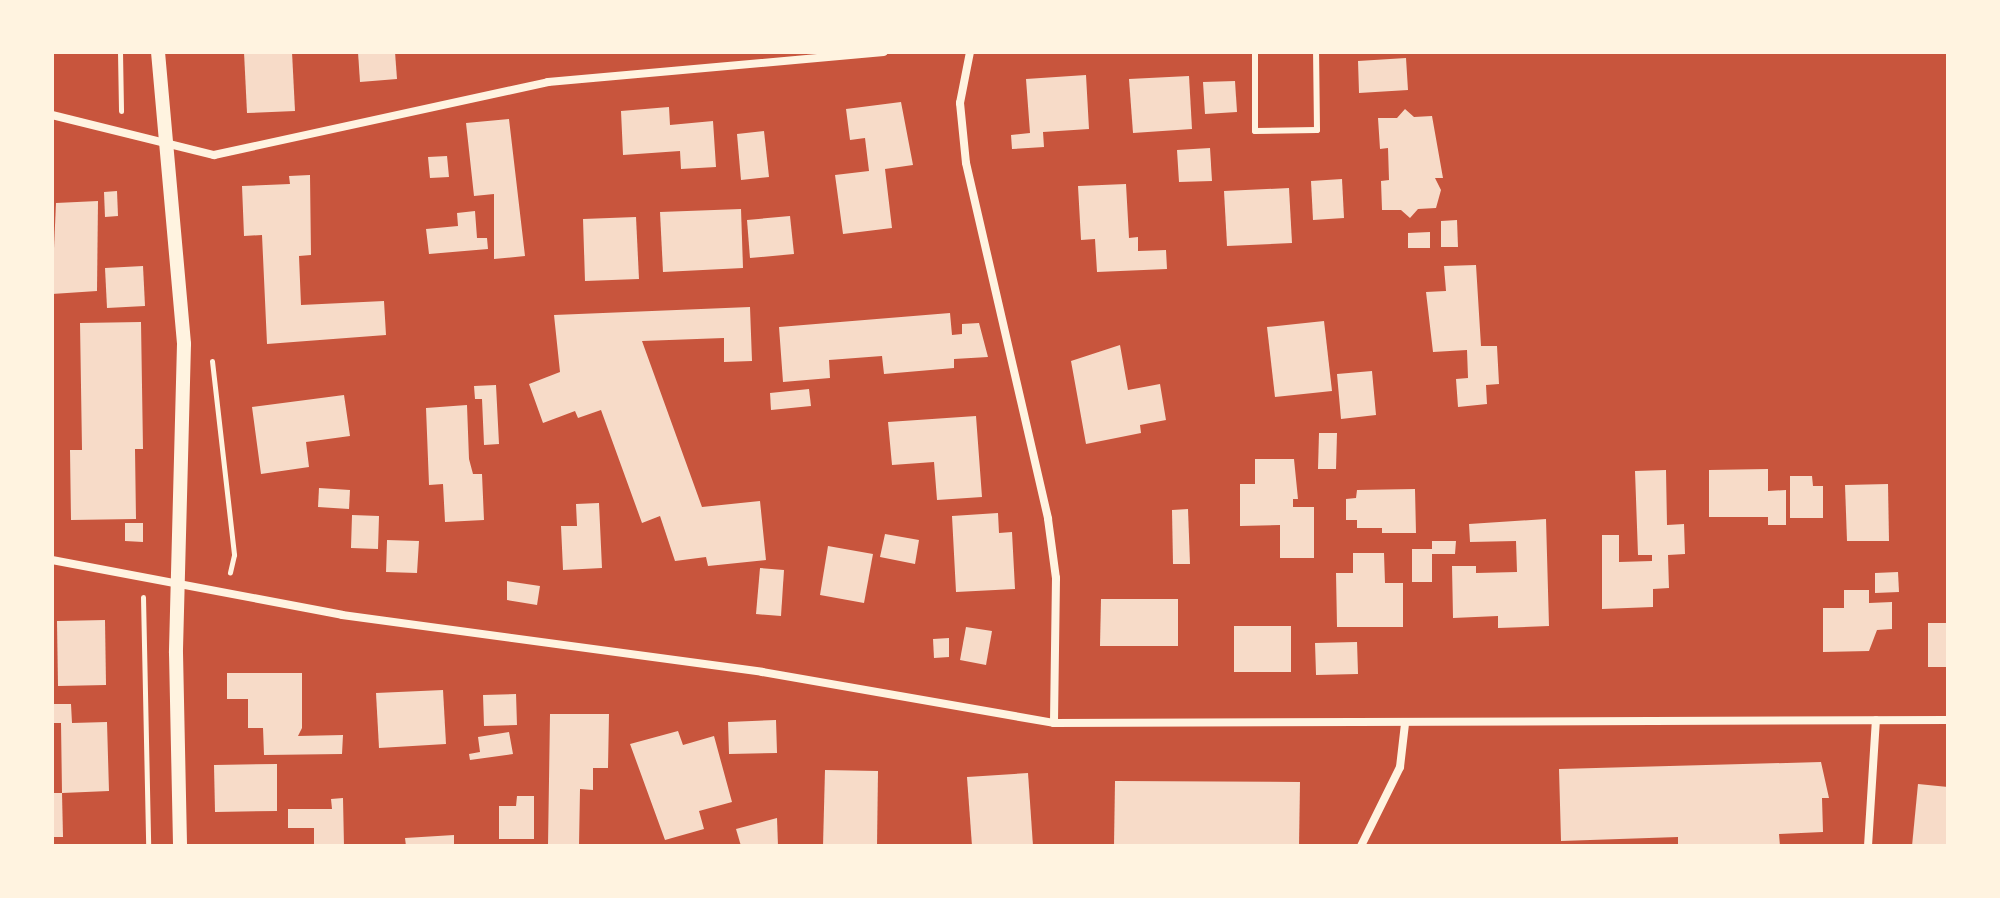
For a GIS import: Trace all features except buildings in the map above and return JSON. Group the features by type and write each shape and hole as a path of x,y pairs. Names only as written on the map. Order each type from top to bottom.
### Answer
{"street":[{"path":"158,52 184,344 177,588 180,846"},
{"path":"52,115 121,129 214,155 236,153 548,82 884,52"},
{"path":"970,52 960,103 966,163 1048,519 1056,578 1054,723"},
{"path":"52,560 223,596 762,672 1054,723 1948,720"},
{"path":"1868,846 1876,720"},
{"path":"1361,846 1400,767 1405,724"}],"lane":[{"path":"1255,52 1255,131 1317,130 1316,52"}],"path":[{"path":"120,52 121,129"},
{"path":"210,344 234,555 223,596"},
{"path":"143,580 148,846"}]}
